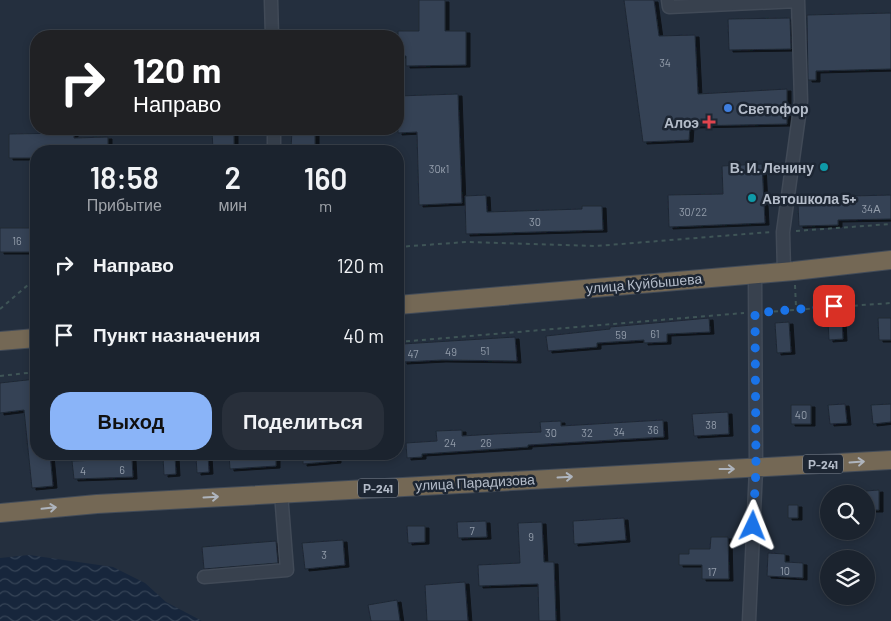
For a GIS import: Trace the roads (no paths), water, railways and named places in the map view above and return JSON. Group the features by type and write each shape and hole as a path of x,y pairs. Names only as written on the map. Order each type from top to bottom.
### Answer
{"highway":[{"name":"улица Куйбышева","path":"404,304 755,274 789,277 891,260"},
{"path":"0,341 30,338"},
{"name":"улица Парадизова","path":"0,513 96,504 714,469 756,469 891,460"}],"street":[{"path":"271,0 272,30"},
{"path":"668,0 669,7 798,0 801,101 782,232 789,277"},
{"path":"749,621 756,469 755,274"},
{"path":"204,576 288,570 281,493"}],"water":[{"path":"29,555 113,567 145,583 166,602 202,621 0,621 0,558"}],"place":[{"name":"Светофор","path":"728,108"},
{"name":"Алоэ","path":"709,122"},
{"name":"В. И. Ленину","path":"824,167"},
{"name":"Автошкола 5+","path":"752,198"}]}
